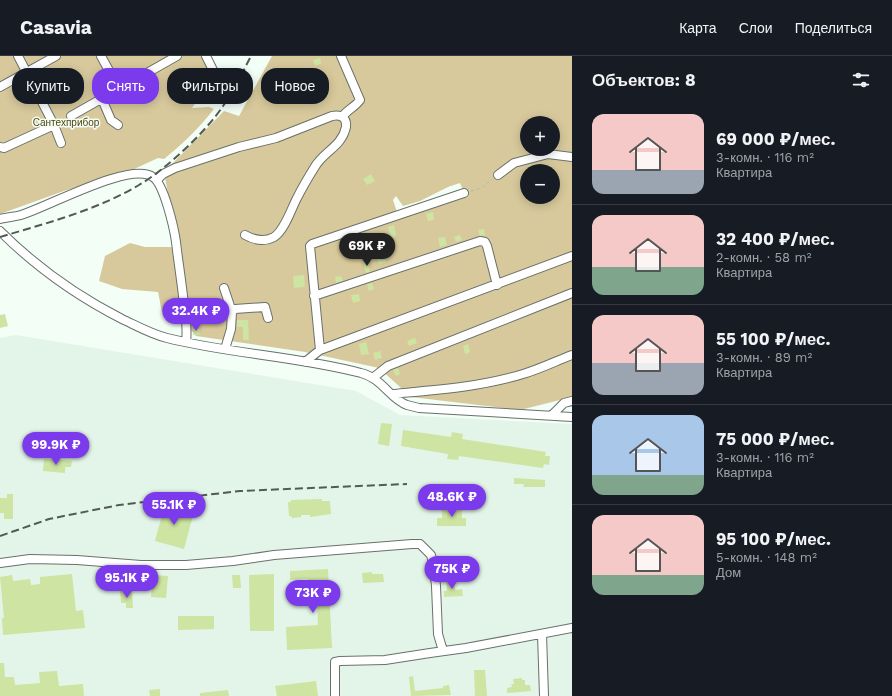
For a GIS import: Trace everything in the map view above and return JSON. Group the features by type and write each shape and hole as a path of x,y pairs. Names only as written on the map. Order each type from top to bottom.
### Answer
{"street":[{"path":"18,56 25,68"},
{"path":"34,68 56,56"},
{"path":"101,56 107,68"},
{"path":"157,68 177,56"},
{"path":"206,56 212,68"},
{"path":"341,56 360,100 354,107 342,116"},
{"path":"0,87 12,80"},
{"path":"43,104 62,143"},
{"path":"71,116 93,104"},
{"path":"104,104 111,120 118,125"},
{"path":"157,180 163,174 183,165 239,147 276,138 332,116 342,116"},
{"path":"245,235 253,239 266,240 276,236 285,223 296,200 318,163 342,138 346,126 342,116"},
{"path":"0,147 4,148 54,125"},
{"path":"498,175 514,163 548,154 572,157"},
{"path":"0,219 21,215 93,185 134,173 152,176 157,180 164,196 175,231 187,333 186,342"},
{"path":"320,350 310,246 312,244 464,193"},
{"path":"0,231 33,262 65,286 95,305 152,333 186,342 361,373 374,377 392,394 407,405 419,408 572,417"},
{"path":"314,296 480,241 485,242 487,246 497,285"},
{"path":"305,362 320,350 572,256"},
{"path":"224,288 232,312 231,329 225,349"},
{"path":"374,377 388,366 572,293"},
{"path":"232,312 235,309 265,306 268,318"},
{"path":"392,394 458,388 514,377 572,355"},
{"path":"552,415 564,403 572,401"},
{"path":"0,563 30,559 77,560 141,565 186,565 233,561 274,555 420,544 431,555 434,568 438,634 443,651"},
{"path":"335,696 335,662 385,660 466,648 572,628"},
{"path":"542,634 544,696"}],"path":[{"path":"464,193 482,188 498,175"}],"shaded area":[{"path":"16,335 356,391 400,415 572,424 572,696 0,696 0,338"}],"green space":[{"name":"Сантехприбор","path":"0,56 208,56 214,68 167,68 167,104 195,104 192,108 209,107 214,109 203,123 178,148 164,159 158,158 132,170 64,191 0,214"},
{"path":"272,56 572,56 572,397 520,410 411,397 379,368 305,352 196,336 191,330 187,308 162,312 158,292 122,289 99,281 105,256 130,243 145,247 179,247 165,178 170,176 168,168 224,111 239,116 246,104 253,104 253,91 261,76 261,104 329,104 329,68 265,68","holes":["460,183 463,190 397,212 393,200 396,196 403,206 420,201 448,187"]}],"building":[{"path":"320,58 321,64 315,66 313,60"},
{"path":"371,174 375,181 367,185 363,179"},
{"path":"433,212 434,220 428,221 426,214"},
{"path":"394,225 396,236 391,238 388,227"},
{"path":"484,229 485,235 480,236 478,230"},
{"path":"460,235 462,240 456,242 454,237"},
{"path":"445,237 447,245 440,247 438,238"},
{"path":"385,257 386,262 379,264 377,259"},
{"path":"367,261 370,272 366,273 363,263"},
{"path":"304,275 305,287 294,288 293,276"},
{"path":"341,276 343,281 336,283 335,277"},
{"path":"372,283 374,289 369,291 367,284"},
{"path":"359,294 360,301 353,303 351,295"},
{"path":"5,314 8,326 0,328 0,315"},
{"path":"237,320 248,320 249,340 243,340 243,327 237,327"},
{"path":"194,329 200,329 199,335 193,335"},
{"path":"415,338 417,343 409,346 407,341"},
{"path":"366,342 369,354 361,355 359,344"},
{"path":"468,344 470,352 465,354 463,346"},
{"path":"380,351 382,358 375,360 373,353"},
{"path":"398,368 400,374 396,376 393,370"},
{"path":"381,423 392,424 389,446 378,444"},
{"path":"403,430 451,437 452,432 463,434 462,439 546,452 545,456 550,456 549,465 544,464 543,468 459,456 458,460 447,459 448,454 401,446"},
{"path":"44,459 72,461 71,467 65,467 65,473 43,471"},
{"path":"514,478 545,480 545,487 523,487 524,484 514,484"},
{"path":"7,494 13,494 13,519 4,519 4,513 0,513 0,498 7,498"},
{"path":"322,499 322,501 330,501 331,514 310,517 310,515 301,515 301,517 292,518 289,516 288,502 291,502 291,500"},
{"path":"165,504 194,512 184,549 155,541"},
{"path":"442,508 462,508 462,518 466,518 466,526 437,526 437,518 442,518"},
{"path":"328,569 332,648 287,650 286,627 318,625 317,600 309,601 308,579 290,580 290,571"},
{"path":"372,572 372,574 383,574 384,582 363,583 362,573"},
{"path":"72,574 76,611 83,610 85,628 3,635 2,618 4,618 0,577 12,575 13,581 30,579 31,585 40,584 40,577"},
{"path":"274,574 274,631 250,631 249,575"},
{"path":"153,575 168,576 166,598 151,597"},
{"path":"232,575 240,575 241,588 233,588"},
{"path":"446,580 454,580 455,590 462,589 463,596 444,597 444,591 447,591"},
{"path":"120,591 132,591 133,608 126,608 126,603 121,603"},
{"path":"178,616 214,616 214,629 178,630"},
{"path":"0,663 4,663 5,677 14,677 15,685 40,683 39,672 57,671 59,686 83,684 84,696 0,696"},
{"path":"474,670 485,670 487,696 475,696"},
{"path":"413,676 415,691 443,688 443,686 449,685 451,695 411,696 409,677"},
{"path":"522,678 522,680 525,680 525,685 530,685 531,691 507,693 507,688 512,687 511,684 514,684 513,679"},
{"path":"316,681 318,696 277,696 275,686"},
{"path":"160,689 160,696 150,696 149,690"},
{"path":"228,690 229,696 200,696 200,693"}],"railway":[{"path":"0,237 54,221 106,202 139,185 161,170 184,150 216,116 231,94 251,56"},
{"path":"0,536 49,519 119,505 240,491 407,484"}]}
